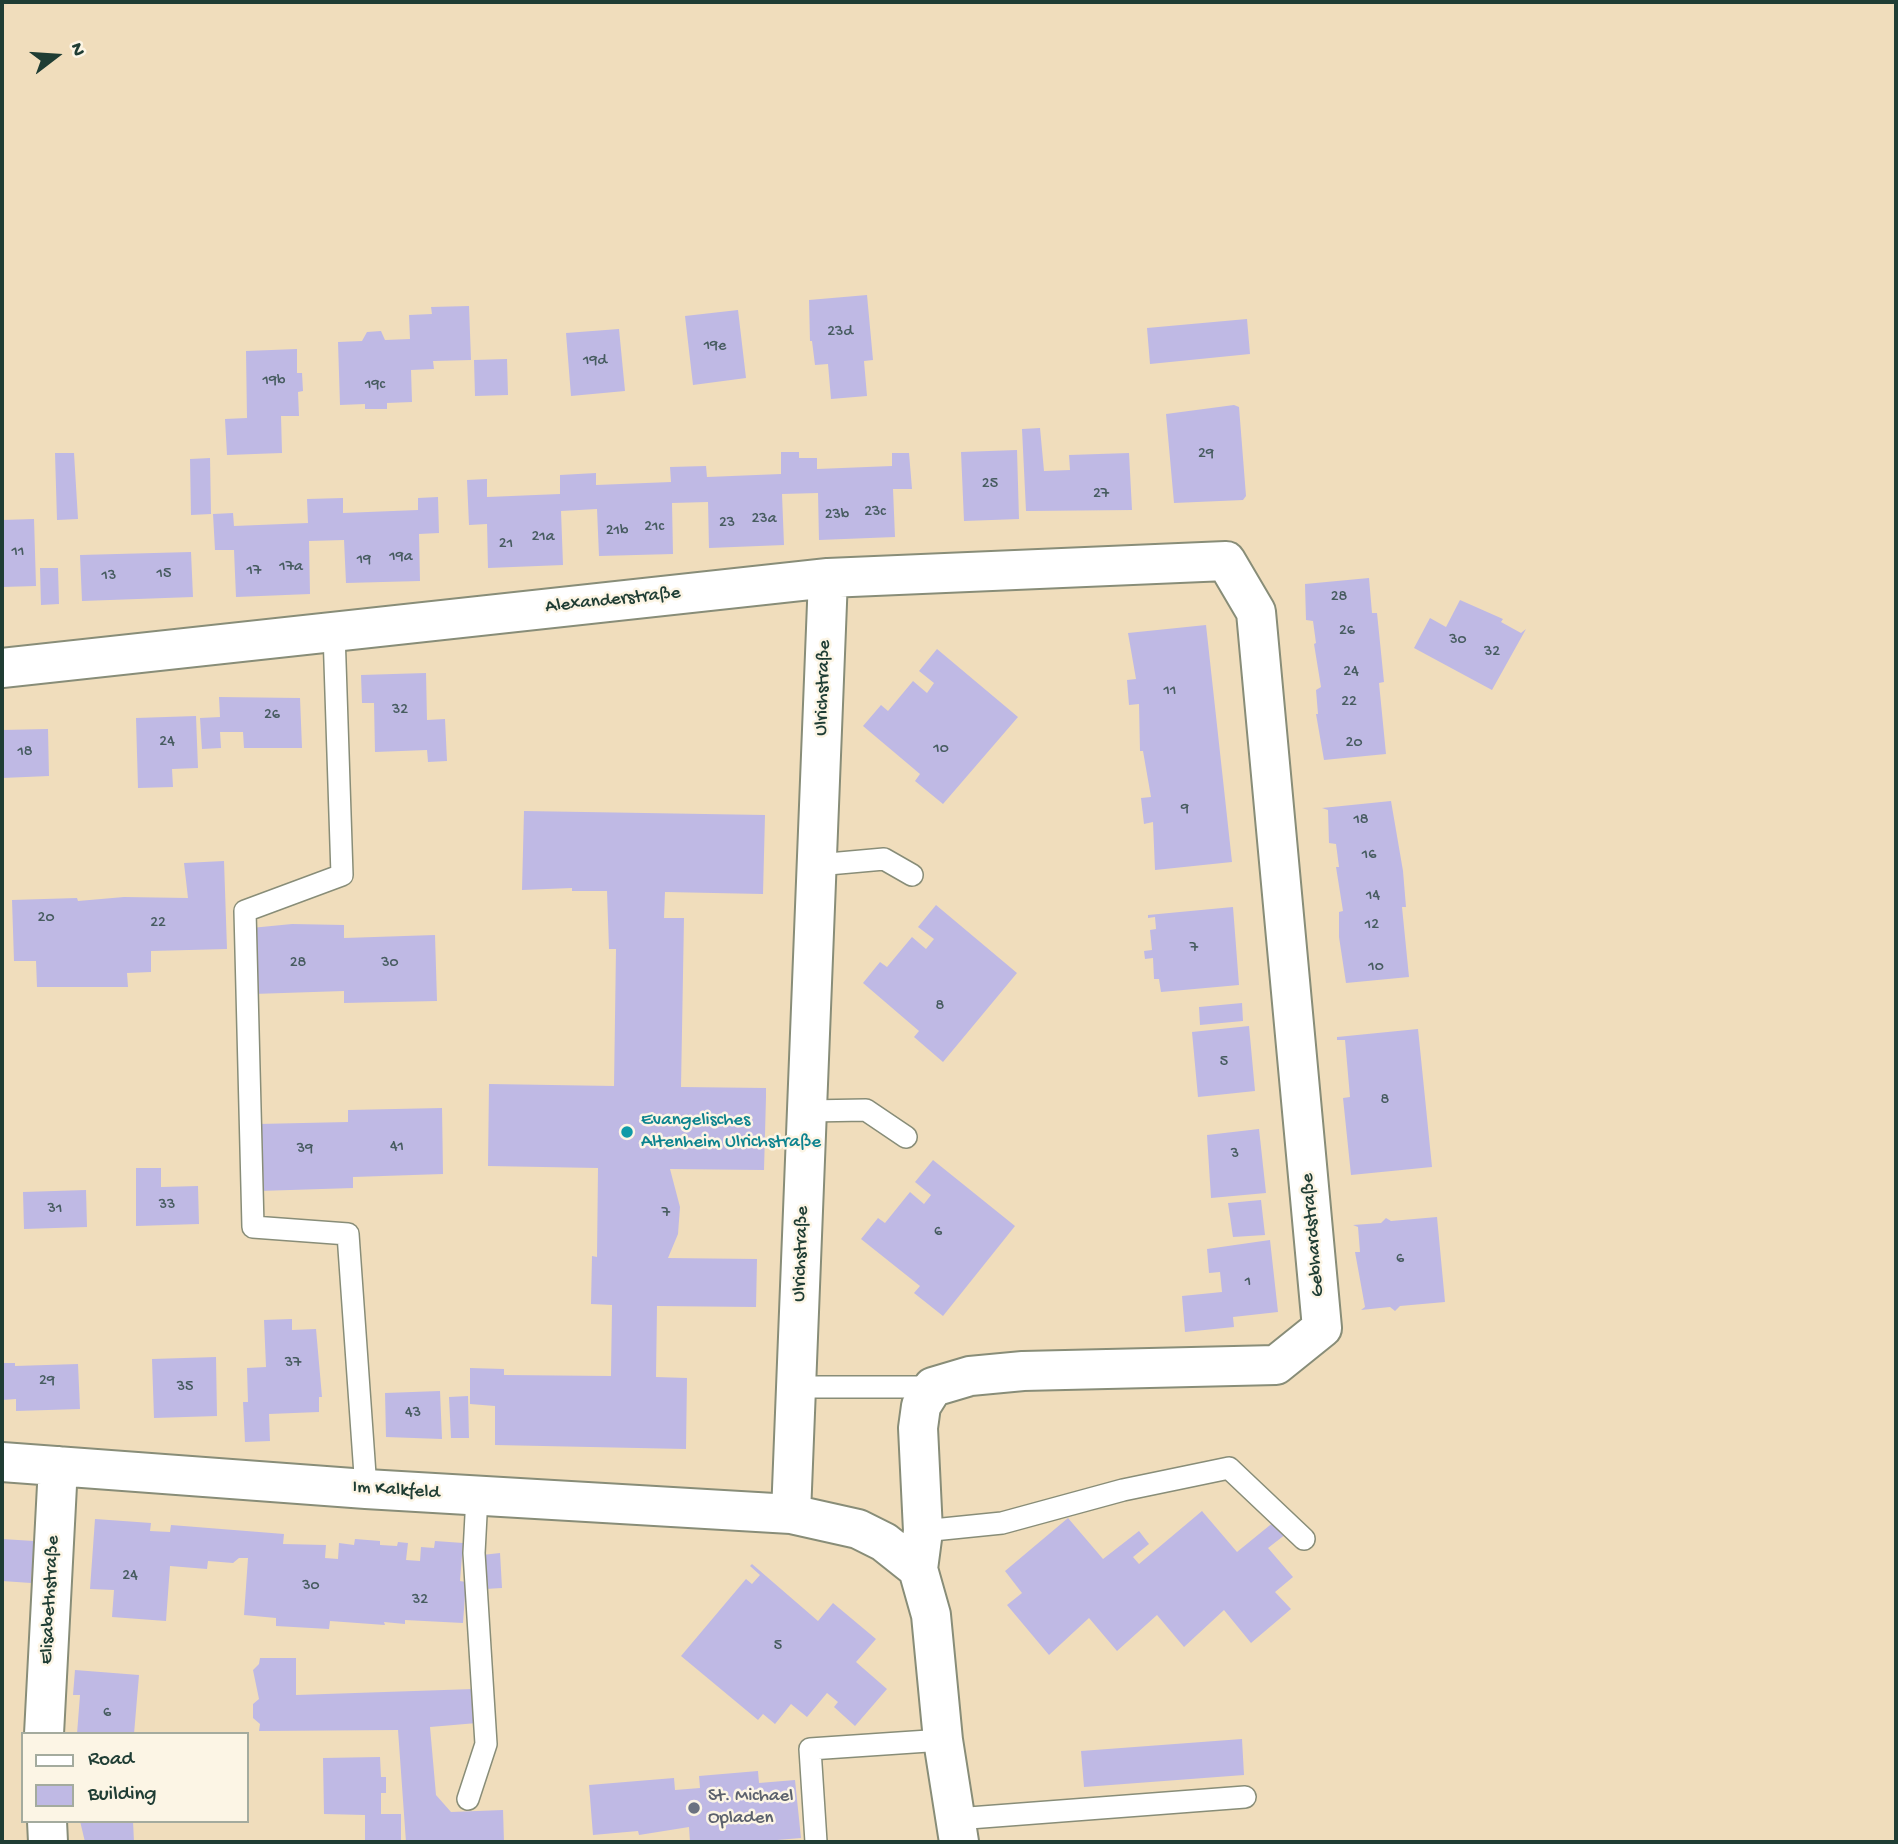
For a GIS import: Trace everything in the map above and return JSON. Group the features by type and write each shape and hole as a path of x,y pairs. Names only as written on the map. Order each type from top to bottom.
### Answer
{"street":[{"name":"Alexanderstraße","path":"2,668 828,578 1226,561"},
{"name":"Gebhardstraße","path":"933,1387 970,1376 1023,1371 1276,1365 1322,1328 1256,612 1226,561"},
{"name":"Ulrichstraße","path":"791,1514 828,578"},
{"path":"933,1387 921,1406 918,1429 923,1531 918,1569 931,1615 943,1740 957,1830"},
{"name":"Im Kalkfeld","path":"2,1462 366,1489 791,1514"},
{"name":"Elisabethstraße","path":"44,1732 58,1466"},
{"path":"791,1514 858,1529 884,1542 918,1569"},
{"path":"47,1823 48,1842"}],"lane":[{"path":"334,632 342,875 245,911 253,1227 348,1234 366,1489"},
{"path":"817,865 884,859 912,875"},
{"path":"808,1111 866,1110 906,1137"},
{"path":"797,1387 933,1387"},
{"path":"923,1531 1002,1523 1123,1490 1229,1468 1304,1539"},
{"path":"468,1799 485,1744 474,1553 477,1496"},
{"path":"816,1842 810,1749 943,1740"},
{"path":"957,1830 1245,1797"}],"building":[{"path":"867,295 873,360 864,361 867,396 831,399 828,364 815,365 810,341 809,300"},
{"path":"469,306 471,360 433,361 434,369 411,370 412,402 387,403 387,409 365,409 365,404 340,405 338,342 362,341 367,332 381,331 385,340 410,339 409,315 432,314 431,307"},
{"path":"738,310 746,378 693,385 685,316"},
{"path":"1247,319 1250,354 1150,364 1147,328"},
{"path":"619,329 625,391 571,396 566,333"},
{"path":"297,349 297,373 302,373 303,391 298,392 299,416 281,416 282,453 227,455 225,419 247,418 246,351"},
{"path":"507,359 508,395 475,396 474,360"},
{"path":"1234,405 1239,407 1246,496 1243,500 1174,503 1166,414"},
{"path":"1040,428 1044,471 1070,470 1069,455 1129,453 1132,510 1026,511 1022,429"},
{"path":"1017,450 1019,519 964,521 961,452"},
{"path":"781,452 799,452 799,458 817,458 817,469 892,466 892,453 909,453 912,489 893,489 895,537 819,540 818,493 782,494 784,545 709,548 708,502 672,503 673,554 599,556 597,509 561,511 563,565 488,568 487,524 469,525 467,480 487,479 487,497 560,494 560,475 596,473 596,485 671,482 670,467 706,466 707,477 781,474"},
{"path":"55,453 74,453 78,519 57,520"},
{"path":"210,458 211,514 191,515 190,459"},
{"path":"438,497 439,533 419,534 420,581 346,583 344,540 309,541 310,594 236,597 234,550 215,550 213,514 233,513 234,526 308,523 307,499 343,498 343,513 418,510 418,498"},
{"path":"34,519 36,586 2,587 2,520"},
{"path":"191,552 193,597 82,601 80,555"},
{"path":"40,568 58,568 59,604 41,605"},
{"path":"1369,578 1372,613 1377,613 1384,682 1379,683 1386,754 1324,760 1316,714 1316,690 1321,687 1313,621 1306,620 1305,584"},
{"path":"1460,600 1503,619 1501,622 1521,633 1526,629 1492,690 1414,648 1430,618 1446,627"},
{"path":"1206,625 1232,862 1155,870 1153,822 1144,824 1141,798 1151,797 1143,751 1140,751 1139,704 1129,705 1127,680 1136,679 1128,633"},
{"path":"937,649 1018,717 943,804 915,781 920,774 863,726 881,705 888,711 913,681 927,693 934,683 919,671"},
{"path":"426,673 427,720 445,719 447,761 428,762 427,750 375,752 374,703 362,703 361,675"},
{"path":"219,697 300,698 302,748 244,748 243,732 220,732 221,748 202,749 200,718 220,717"},
{"path":"196,716 198,768 172,769 173,787 138,788 136,718"},
{"path":"48,729 49,776 2,778 2,730"},
{"path":"1391,801 1403,871 1406,907 1402,907 1409,977 1346,983 1339,937 1339,912 1343,911 1336,867 1339,867 1336,844 1329,843 1328,810 1322,808"},
{"name":"Evangelisches Altenheim Ulrichstraße","path":"524,811 765,815 763,894 665,892 664,918 684,918 681,1087 766,1088 764,1170 670,1169 680,1207 678,1234 668,1258 757,1259 756,1307 657,1306 656,1377 687,1378 686,1449 495,1445 495,1406 470,1404 470,1368 504,1369 504,1375 611,1376 612,1305 591,1304 592,1256 597,1257 598,1168 488,1166 489,1084 614,1086 616,949 609,949 607,891 572,891 572,888 522,890"},
{"path":"224,861 227,949 151,951 151,972 127,973 128,987 37,987 36,961 14,961 12,900 188,898 184,863"},
{"path":"936,905 1017,973 943,1062 914,1037 919,1031 863,983 880,962 887,967 912,937 926,949 934,939 918,927"},
{"path":"1233,907 1239,985 1161,992 1159,979 1154,979 1153,958 1145,959 1144,951 1152,950 1150,930 1156,929 1155,917 1148,918 1148,915"},
{"path":"292,924 344,925 344,938 435,935 437,1001 344,1003 344,991 253,994 251,928"},
{"path":"1242,1003 1243,1021 1200,1025 1199,1007"},
{"path":"1249,1026 1255,1091 1198,1097 1192,1032"},
{"path":"1418,1029 1432,1167 1351,1175 1343,1098 1350,1097 1345,1040 1337,1040 1337,1037"},
{"path":"442,1108 443,1174 353,1177 353,1188 259,1191 258,1124 348,1122 348,1110"},
{"path":"1259,1129 1266,1193 1211,1198 1207,1135"},
{"path":"933,1160 1015,1226 943,1316 914,1293 920,1286 861,1239 878,1218 885,1223 910,1192 924,1204 931,1195 915,1182"},
{"path":"136,1168 161,1168 161,1187 198,1186 199,1224 136,1226"},
{"path":"86,1190 87,1227 24,1229 23,1192"},
{"path":"1261,1200 1265,1235 1233,1237 1228,1203"},
{"path":"1437,1217 1445,1302 1400,1306 1395,1311 1390,1307 1361,1310 1365,1307 1355,1252 1360,1252 1358,1227 1353,1225 1381,1223 1386,1218 1391,1221"},
{"path":"1270,1240 1278,1312 1233,1317 1234,1327 1185,1332 1182,1296 1222,1292 1220,1272 1209,1273 1207,1249"},
{"path":"292,1319 292,1330 316,1329 322,1397 319,1397 319,1412 269,1414 270,1441 245,1442 243,1402 248,1402 247,1368 266,1367 264,1320"},
{"path":"216,1357 217,1416 154,1418 152,1359"},
{"path":"2,1363 15,1363 15,1366 78,1364 80,1409 16,1411 16,1399 2,1400"},
{"path":"440,1391 442,1439 386,1437 385,1393"},
{"path":"468,1396 469,1438 451,1438 449,1397"},
{"path":"1202,1511 1237,1552 1275,1521 1286,1534 1268,1548 1293,1577 1275,1592 1291,1609 1251,1643 1224,1610 1184,1647 1157,1615 1117,1651 1089,1618 1049,1655 1007,1605 1022,1593 1005,1571 1068,1518 1103,1559 1139,1531 1149,1544 1133,1557 1139,1564"},
{"path":"95,1519 151,1523 150,1531 170,1532 171,1525 284,1534 283,1544 326,1545 325,1558 338,1559 339,1543 354,1545 355,1539 380,1541 380,1545 397,1546 398,1542 408,1543 406,1560 420,1561 421,1547 434,1548 435,1541 463,1543 460,1581 466,1582 463,1623 405,1620 405,1624 384,1622 385,1625 330,1621 329,1629 276,1626 276,1618 244,1615 248,1558 239,1558 233,1563 208,1561 207,1569 170,1566 166,1621 112,1617 114,1590 90,1589"},
{"path":"2,1539 34,1541 31,1583 2,1581"},
{"path":"500,1553 502,1588 485,1589 482,1555"},
{"path":"752,1564 818,1621 833,1603 876,1639 856,1662 887,1689 855,1726 834,1707 838,1702 827,1693 807,1717 791,1704 775,1724 763,1714 758,1720 681,1656 746,1579 752,1584 760,1575 750,1566"},
{"path":"260,1658 296,1658 296,1695 474,1689 477,1723 430,1727 436,1795 451,1812 503,1810 504,1842 406,1842 398,1730 259,1731 260,1724 253,1718 253,1704 259,1699 253,1670 259,1664"},
{"path":"75,1670 139,1675 134,1732 77,1732 80,1695 73,1695"},
{"path":"1242,1739 1244,1775 1084,1787 1081,1751"},
{"path":"380,1757 381,1777 386,1777 386,1793 381,1793 381,1814 401,1814 401,1842 365,1842 365,1815 324,1814 323,1758"},
{"name":"St. Michael Opladen","path":"758,1771 759,1783 795,1780 801,1838 777,1840 778,1842 690,1842 689,1827 639,1835 638,1831 593,1835 589,1785 674,1778 675,1790 700,1788 699,1776"},
{"path":"80,1823 133,1823 134,1842 85,1842"}],"place":[{"name":"Evangelisches Altenheim Ulrichstraße","path":"627,1132"},
{"name":"St. Michael Opladen","path":"694,1808"}]}
